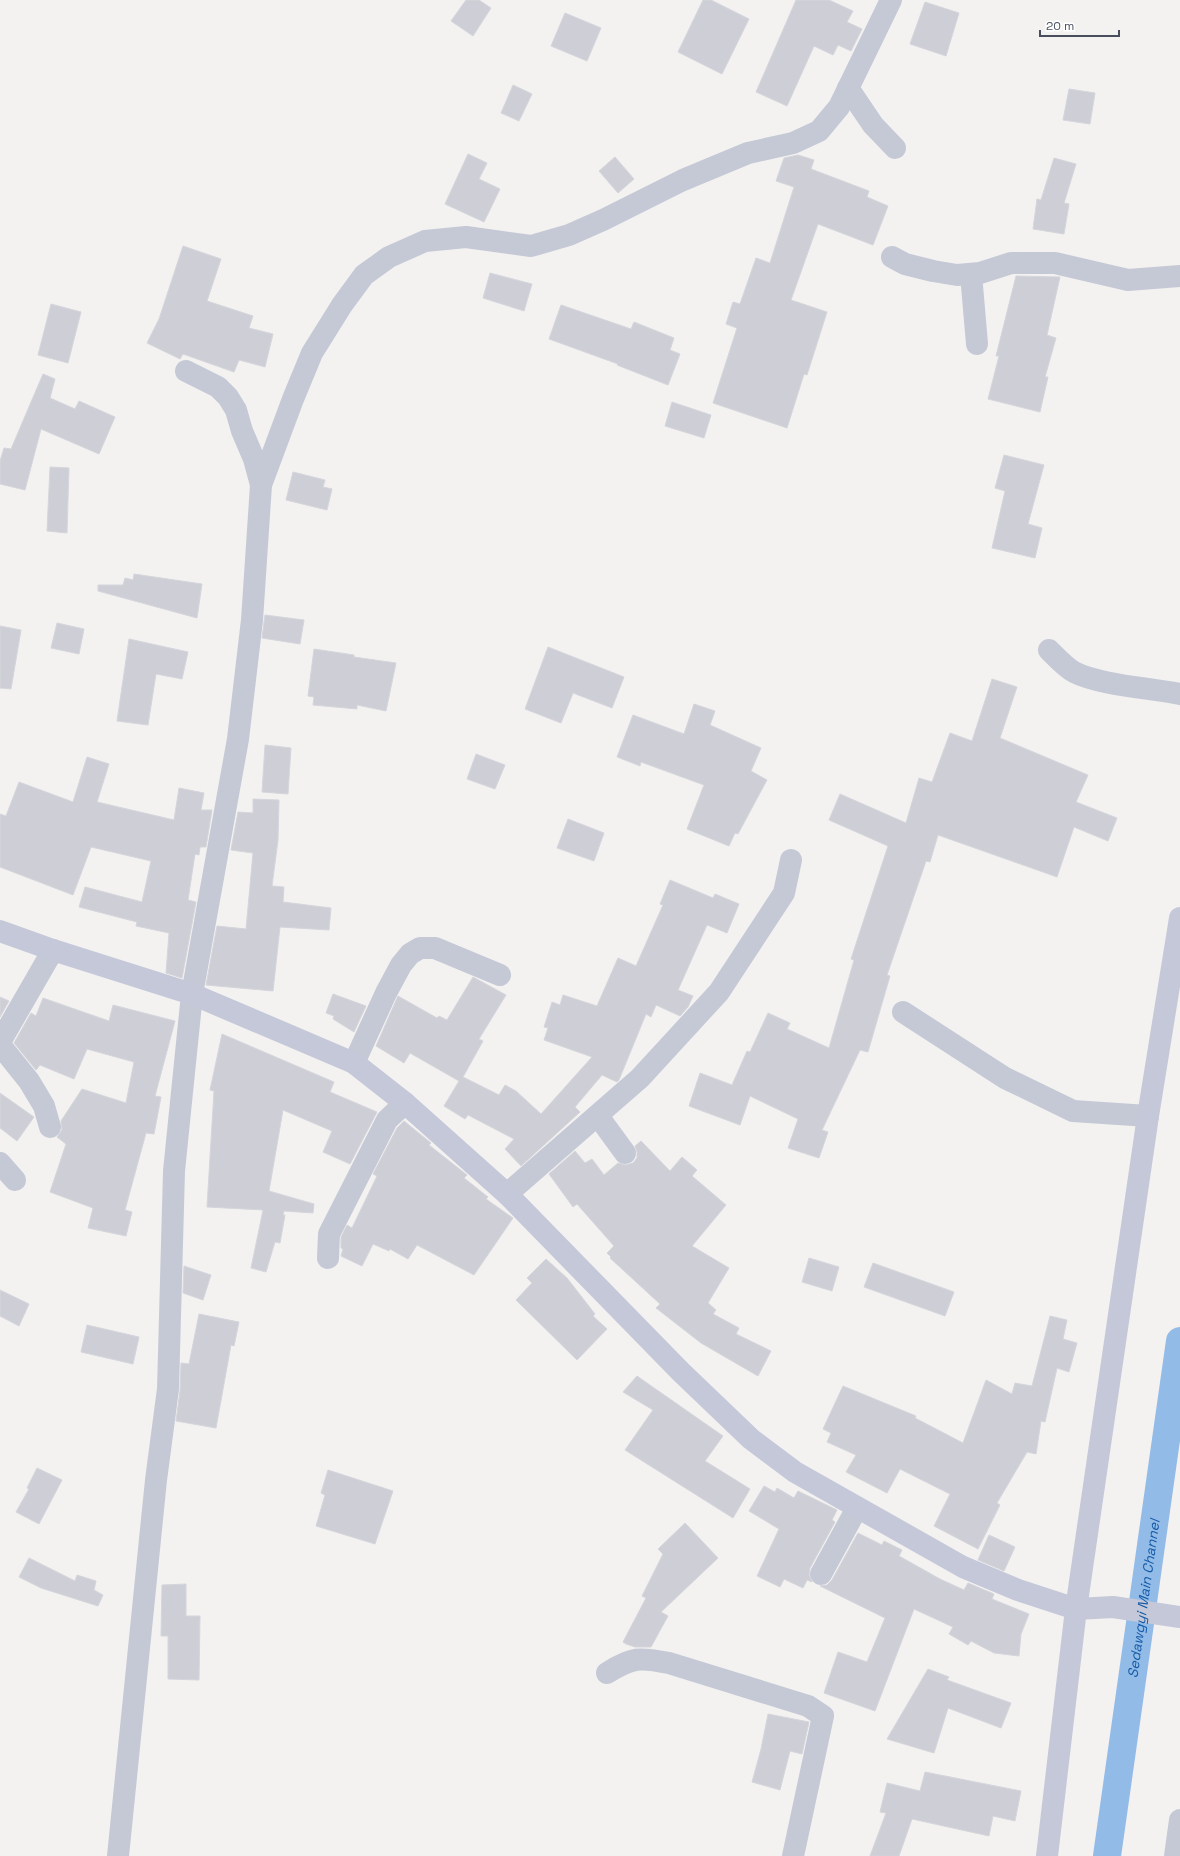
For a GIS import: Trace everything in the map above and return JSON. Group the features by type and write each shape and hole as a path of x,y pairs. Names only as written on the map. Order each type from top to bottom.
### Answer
{"street":[{"path":"118,1856 156,1480 168,1389 174,1171 192,994 238,739 252,620 261,485 312,353 364,275 389,257 425,241 466,237 531,246 569,235 603,220 683,180 748,153 793,143 819,131 839,106 891,0"},
{"path":"848,88 873,125 895,148"},
{"path":"892,258 906,264 957,275 971,274 1012,263 1055,264 1128,280 1180,276"},
{"path":"971,274 977,344"},
{"path":"186,371 218,387 228,397 236,410 242,430 254,459 261,485"},
{"path":"1049,650 1061,662 1082,675 1106,682 1180,694"},
{"path":"507,1194 543,1161 598,1116 640,1078 719,992 784,893 790,860"},
{"path":"1047,1856 1076,1609 1148,1116 1180,918"},
{"path":"0,931 53,950 192,994 354,1063 405,1103 507,1194 681,1372 751,1439 795,1472 963,1567 1018,1590 1076,1609 1114,1607 1180,1617"},
{"path":"354,1063 386,993 401,965 410,954 420,948 435,948 500,975"},
{"path":"50,1127 44,1106 29,1081 0,1044 53,950"},
{"path":"903,1012 1005,1078 1073,1112 1148,1116"},
{"path":"328,1258 329,1234 387,1120 405,1103"},
{"path":"598,1116 625,1153"},
{"path":"0,1163 15,1180"},
{"path":"821,1574 857,1508"},
{"path":"607,1673 624,1662 645,1658 669,1663 808,1706 822,1716 793,1856"},
{"path":"1175,1856 1180,1820"}],"building":[{"path":"466,0 479,0 491,8 473,36 451,21"},
{"path":"703,0 711,0 749,19 722,74 678,52"},
{"path":"796,0 829,0 853,11 847,22 862,29 851,51 838,45 833,55 814,46 787,106 756,92"},
{"path":"925,2 959,13 946,56 910,44"},
{"path":"565,13 601,28 587,61 551,46"},
{"path":"513,85 532,94 519,121 501,113"},
{"path":"1069,89 1095,93 1090,124 1063,120"},
{"path":"468,154 487,163 479,179 500,189 484,222 445,204"},
{"path":"798,155 814,160 811,169 869,191 867,197 888,206 873,245 818,224 791,300 827,312 807,375 804,374 787,428 713,403 737,328 726,324 733,302 740,304 756,258 770,263 794,187 776,181 784,158"},
{"path":"615,157 634,179 618,193 599,171"},
{"path":"1054,158 1076,164 1064,203 1069,204 1064,234 1033,229 1037,199 1041,200"},
{"path":"183,246 221,259 207,301 253,316 249,328 273,334 265,367 239,360 234,372 183,354 180,359 147,343 159,319"},
{"path":"490,273 532,284 524,311 483,298"},
{"path":"1016,276 1060,277 1047,335 1056,338 1045,377 1048,377 1040,412 988,399 999,356 996,356"},
{"path":"51,304 81,312 68,363 38,355"},
{"path":"561,305 631,329 634,322 674,338 670,350 680,354 668,385 617,365 618,364 549,339"},
{"path":"43,374 55,379 50,398 75,409 79,401 115,417 99,454 41,429 25,490 0,484 0,461 4,448 11,449"},
{"path":"672,402 711,415 704,438 665,426"},
{"path":"1004,455 1044,465 1028,524 1042,528 1035,558 992,548 1005,491 995,488"},
{"path":"50,467 69,468 67,533 47,531"},
{"path":"293,472 325,480 323,487 332,489 327,510 286,500"},
{"path":"134,574 202,584 197,618 98,591 98,585 123,585 125,578 133,580"},
{"path":"265,615 304,620 300,644 262,638"},
{"path":"57,623 84,629 79,654 51,648"},
{"path":"0,626 21,630 11,689 0,688"},
{"path":"129,639 188,652 182,679 156,674 148,725 117,721"},
{"path":"548,647 624,677 612,708 573,693 561,723 525,709"},
{"path":"314,649 396,663 386,711 357,705 357,709 313,705 314,697 308,696"},
{"path":"992,679 1017,687 1000,738 1088,775 1076,802 1117,818 1108,841 1074,827 1057,877 938,835 930,862 926,861 887,975 890,976 868,1052 860,1050 822,1130 828,1132 819,1158 788,1148 798,1119 750,1096 740,1125 689,1106 700,1073 732,1085 747,1051 750,1052 768,1013 790,1023 787,1029 829,1048 854,960 851,959 888,846 829,820 840,794 906,823 919,778 932,782 950,733 972,741"},
{"path":"694,704 715,711 710,725 761,748 751,771 767,780 738,834 735,833 729,846 687,829 704,785 641,762 640,766 617,757 633,715 684,734"},
{"path":"265,745 291,748 288,794 262,792"},
{"path":"476,754 505,765 495,789 467,779"},
{"path":"87,757 109,764 97,802 174,820 179,788 204,793 201,810 212,810 206,847 200,847 199,855 195,854 188,900 196,902 182,978 166,973 169,933 136,926 137,922 79,907 85,887 142,902 151,861 91,847 73,895 0,867 0,814 6,816 19,782 73,802"},
{"path":"253,799 279,800 278,840 272,886 284,887 283,902 331,908 329,930 280,927 273,991 206,985 217,926 246,929 253,853 231,850 238,812 253,813"},
{"path":"568,819 604,833 594,861 557,848"},
{"path":"670,880 713,898 715,894 739,904 727,933 707,925 678,990 693,996 688,1007 680,1016 656,1005 651,1017 646,1014 619,1080 617,1082 602,1075 575,1107 580,1112 521,1166 505,1149 514,1139 468,1115 465,1119 444,1106 459,1081 410,1053 404,1063 376,1046 398,996 437,1018 439,1016 447,1020 473,977 506,995 479,1039 483,1041 463,1077 499,1095 505,1085 516,1091 541,1114 592,1057 544,1040 548,1028 544,1027 552,1002 560,1005 563,995 597,1006 618,958 636,966 663,905 660,904"},
{"path":"333,994 366,1006 354,1032 333,1019 334,1016 326,1013"},
{"path":"0,997 9,1001 0,1017"},
{"path":"43,998 109,1021 113,1005 175,1021 155,1096 161,1097 154,1134 146,1133 125,1210 132,1212 126,1236 88,1228 93,1208 50,1192 66,1144 57,1137 62,1130 61,1121 82,1089 126,1103 134,1062 87,1049 74,1079 40,1065 36,1070 14,1043 31,1013 36,1016"},
{"path":"222,1034 334,1082 330,1092 377,1112 350,1164 323,1152 332,1131 283,1110 269,1191 314,1204 313,1213 284,1211 283,1215 285,1215 280,1243 275,1242 266,1272 251,1268 263,1210 207,1207 214,1091 210,1090"},
{"path":"0,1093 34,1117 17,1141 0,1128"},
{"path":"404,1121 431,1143 429,1145 467,1175 464,1178 488,1197 486,1199 513,1218 474,1275 417,1245 408,1259 390,1249 389,1251 373,1244 362,1266 341,1256 343,1249 341,1248 341,1237 347,1225 352,1228 377,1176 373,1174 397,1128"},
{"path":"641,1141 670,1171 682,1157 697,1170 692,1176 726,1205 692,1246 729,1268 708,1303 716,1310 713,1314 739,1328 736,1334 771,1351 758,1376 701,1343 656,1308 660,1304 610,1258 611,1257 607,1253 614,1246 577,1204 573,1207 549,1174 575,1151 585,1163 592,1159 604,1175 618,1163 626,1165 633,1163 637,1158 635,1146"},
{"path":"809,1258 839,1267 832,1291 802,1282"},
{"path":"546,1259 567,1278 595,1314 593,1316 607,1329 577,1360 516,1300 532,1283 527,1278"},
{"path":"873,1263 954,1292 945,1316 864,1287"},
{"path":"184,1266 211,1275 203,1300 183,1293"},
{"path":"0,1290 29,1304 19,1326 0,1316"},
{"path":"199,1314 239,1322 234,1346 231,1345 216,1428 176,1421 180,1391 181,1363 189,1364"},
{"path":"1050,1316 1067,1320 1063,1339 1077,1343 1069,1372 1057,1368 1045,1422 1041,1421 1036,1454 1027,1452 997,1503 1000,1505 978,1549 934,1526 950,1494 900,1469 887,1493 846,1472 856,1455 827,1442 831,1433 823,1429 843,1386 916,1416 915,1418 963,1443 986,1380 1012,1394 1015,1383 1032,1386"},
{"path":"87,1325 139,1337 133,1364 81,1352"},
{"path":"637,1376 723,1436 705,1461 750,1489 733,1518 625,1450 653,1410 623,1392"},
{"path":"37,1468 62,1480 39,1524 16,1512 29,1489 27,1488"},
{"path":"328,1470 393,1491 375,1544 316,1526 325,1495 321,1493"},
{"path":"764,1486 775,1492 777,1488 794,1498 798,1491 837,1510 832,1520 835,1522 810,1568 809,1575 812,1582 807,1580 803,1588 784,1579 780,1587 757,1576 779,1529 749,1511"},
{"path":"685,1523 718,1558 661,1612 668,1616 651,1647 635,1647 626,1644 623,1642 646,1598 642,1596 663,1554 658,1549"},
{"path":"858,1533 882,1545 884,1541 902,1550 899,1556 940,1579 964,1590 968,1583 994,1594 992,1599 1029,1614 1021,1634 1019,1656 994,1653 971,1641 968,1645 949,1634 953,1627 914,1609 875,1711 824,1693 838,1652 867,1662 885,1618 820,1586 827,1585 832,1580"},
{"path":"989,1535 1015,1547 1004,1571 978,1560"},
{"path":"29,1558 75,1581 77,1575 96,1581 94,1590 103,1595 98,1606 41,1588 19,1577"},
{"path":"186,1584 186,1616 200,1616 199,1680 168,1679 168,1636 161,1636 162,1585"},
{"path":"928,1669 949,1677 947,1680 1011,1703 1001,1728 948,1708 934,1753 887,1739"},
{"path":"768,1714 809,1722 802,1754 790,1751 780,1790 752,1782 761,1749"},
{"path":"925,1772 1021,1791 1015,1821 993,1816 989,1836 912,1819 899,1856 870,1856 886,1813 880,1812 887,1783 920,1791"}],"waterway":[{"name":"Sedawgyi Main Channel","path":"1107,1856 1180,1341"}]}
